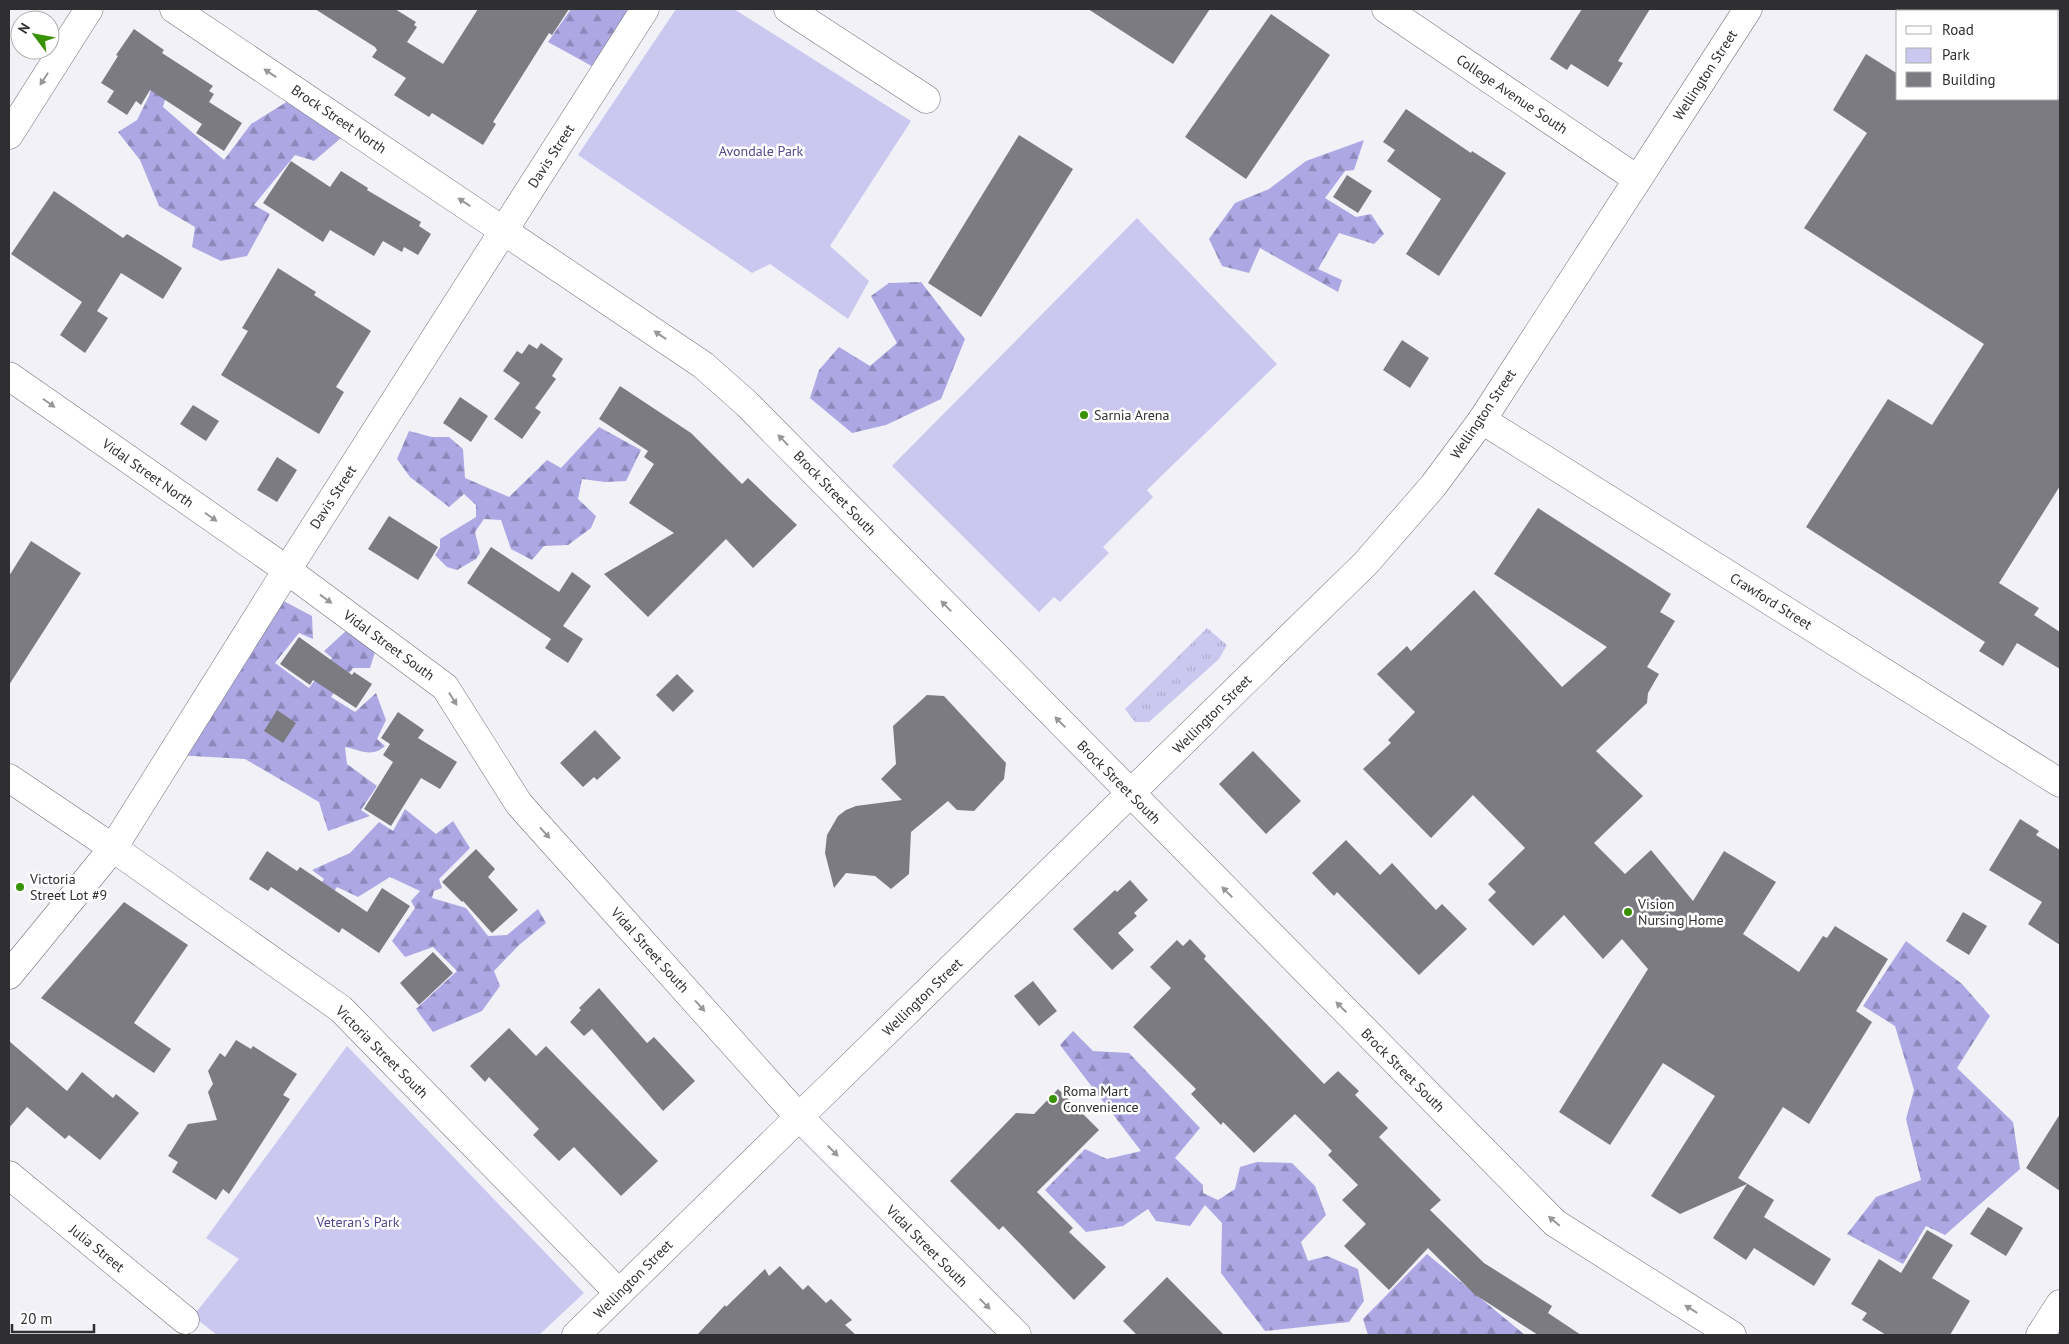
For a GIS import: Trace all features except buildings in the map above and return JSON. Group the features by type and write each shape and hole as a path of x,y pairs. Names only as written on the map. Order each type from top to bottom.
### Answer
{"main road":[{"path":"9,135 89,9"},
{"name":"Brock Street North","path":"174,9 504,229"},
{"name":"Davis Street","path":"9,975 113,848 287,570 645,9"},
{"path":"788,9 926,99"},
{"name":"College Avenue South","path":"1386,9 1637,179"},
{"name":"Wellington Street","path":"576,1335 1366,563 1433,486 1482,420 1748,9"},
{"name":"Brock Street South","path":"504,229 703,365 747,404 1555,1223 1732,1335"},
{"name":"Vidal Street North","path":"9,376 287,570"},
{"name":"Crawford Street","path":"1482,420 2060,783"},
{"name":"Vidal Street South","path":"287,570 445,687 519,804 799,1117 1016,1335"},
{"name":"Victoria Street South","path":"9,778 113,848 341,1009 618,1293"},
{"name":"Julia Street","path":"9,1175 185,1320"},
{"path":"2040,1335 2060,1304"}],"green space":[{"path":"571,9 637,9 599,70 548,42"},
{"name":"Avondale Park","path":"676,9 734,9 911,121 830,246 869,281 848,319 770,264 752,273 578,155"},
{"path":"156,71 169,85 163,107 224,160 251,124 296,96 347,133 314,161 295,155 254,205 270,214 247,256 221,261 192,247 195,227 159,206 140,160 118,132 137,120 149,96"},
{"path":"1364,140 1354,170 1345,171 1325,198 1356,217 1371,214 1384,234 1374,244 1339,233 1318,269 1342,280 1338,292 1260,248 1249,273 1222,266 1209,239 1235,203 1269,189 1306,161"},
{"name":"Sarnia Arena","path":"1137,218 1277,364 1147,490 1153,497 1103,547 1109,553 1060,602 1054,597 1039,612 892,466"},
{"path":"921,282 965,339 941,399 886,425 852,433 810,398 819,370 839,347 870,366 897,343 871,296 889,283"},
{"path":"599,427 641,450 626,481 605,482 582,479 578,499 596,516 591,528 568,545 544,546 532,560 511,549 501,520 484,519 475,532 480,553 476,559 457,570 447,567 435,555 440,547 440,539 476,517 476,505 464,494 449,507 410,477 397,459 409,431 432,437 449,437 463,449 465,478 509,497 547,460 561,468"},
{"path":"276,597 312,616 313,639 299,633 275,663 309,688 332,658 324,651 346,631 376,649 370,668 353,668 331,697 355,712 376,693 386,720 377,739 385,746 380,750 366,752 345,747 347,764 377,786 361,810 370,816 328,831 319,802 245,759 175,755"},
{"path":"1207,628 1227,645 1219,659 1149,722 1135,722 1125,709"},
{"path":"405,809 436,834 453,821 470,848 439,879 442,888 434,891 432,898 466,908 488,936 507,935 538,909 546,923 519,945 494,971 500,986 482,1011 433,1032 416,1009 457,971 433,947 405,957 392,941 415,908 411,901 420,891 390,877 358,897 337,887 330,898 315,893 324,879 312,870 350,853 379,822 393,831"},
{"path":"1906,941 1962,984 1990,1016 1957,1068 2013,1122 2020,1169 1945,1235 1926,1226 1903,1264 1847,1234 1876,1197 1921,1180 1906,1119 1914,1090 1895,1026 1863,1006"},
{"path":"1073,1031 1093,1051 1129,1053 1200,1128 1175,1158 1203,1185 1203,1193 1218,1200 1235,1189 1240,1167 1257,1162 1292,1163 1315,1186 1326,1215 1301,1242 1308,1261 1327,1256 1358,1269 1364,1301 1349,1322 1265,1331 1221,1273 1222,1223 1205,1205 1190,1226 1156,1221 1148,1209 1123,1226 1086,1232 1045,1190 1085,1149 1107,1159 1141,1151 1060,1045"},
{"name":"Veteran's Park","path":"347,1046 584,1293 539,1335 217,1335 193,1316 239,1259 206,1238"},
{"path":"1427,1254 1525,1335 1368,1335 1363,1319"}],"place":[{"name":"Sarnia Arena","path":"1084,415"},
{"name":"Victoria Street Lot #9","path":"20,887"},
{"name":"Vision Nursing Home","path":"1628,912"},
{"name":"Roma Mart Convenience","path":"1053,1099"}]}
